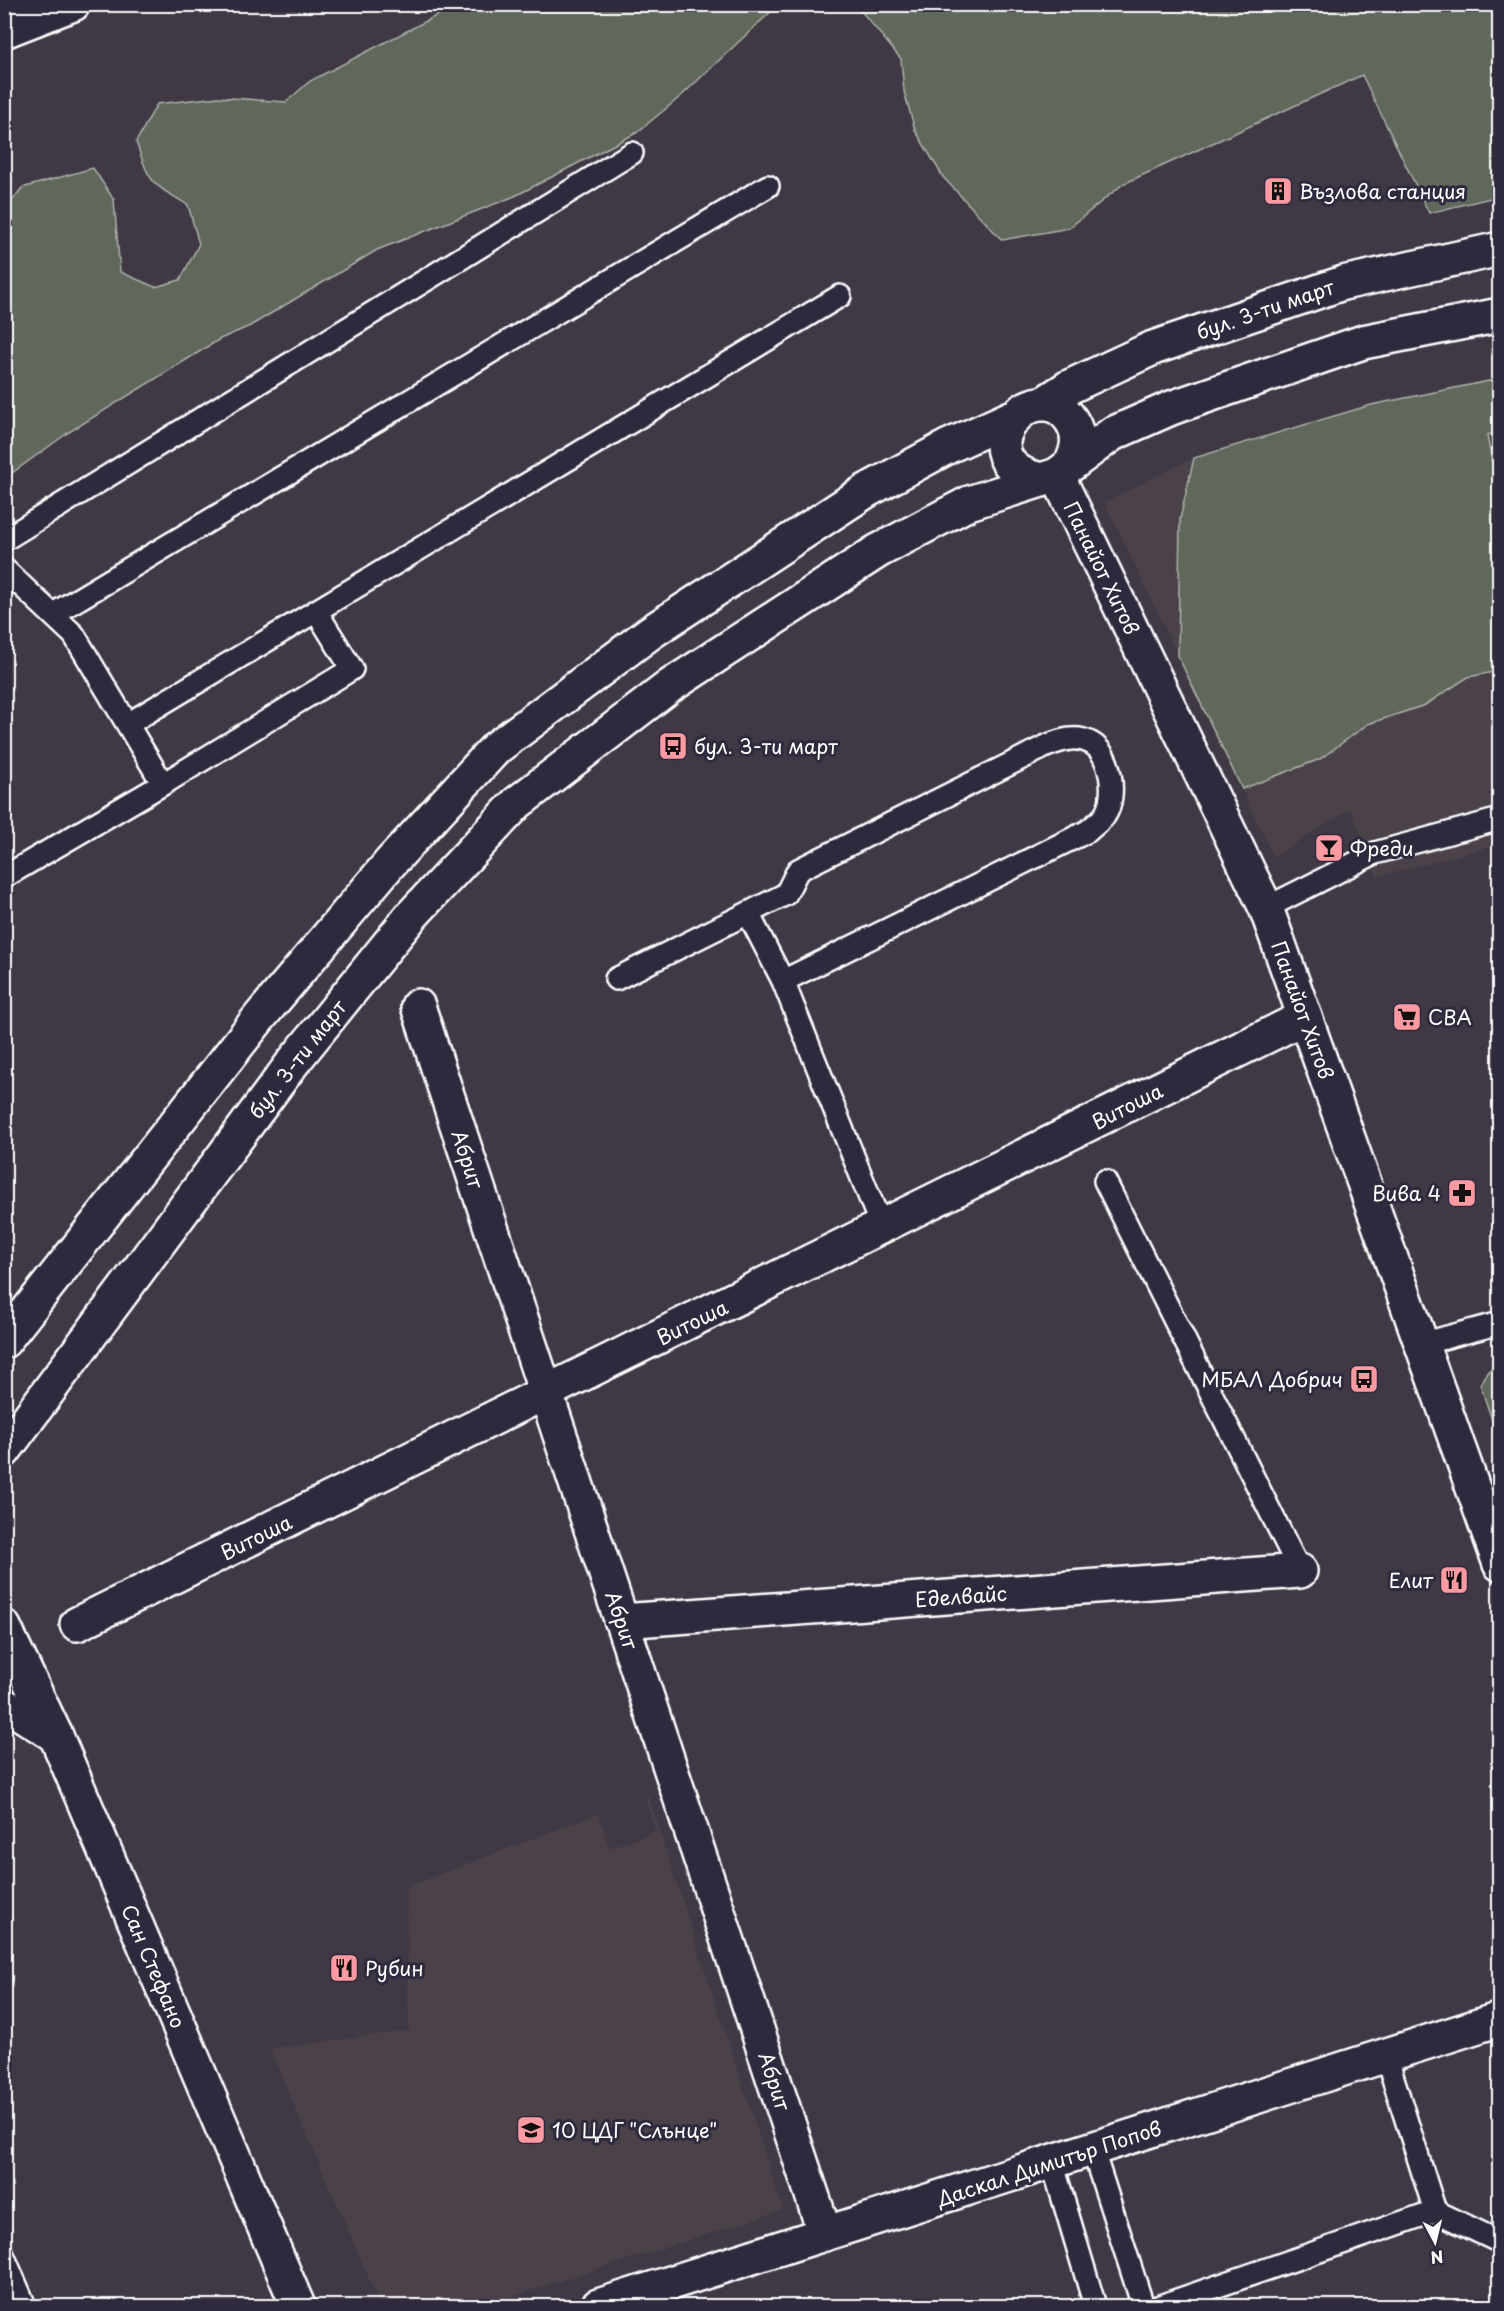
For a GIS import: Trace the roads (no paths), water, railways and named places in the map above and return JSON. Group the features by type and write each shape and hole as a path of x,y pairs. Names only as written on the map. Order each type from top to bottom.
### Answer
{"street":[{"path":"4,31 73,4"},
{"name":"бул. 3-ти март","path":"1043,404 1069,387 1164,344 1343,283 1500,249"},
{"name":"бул. 3-ти март","path":"4,1451 294,1061 413,914 517,803 670,686 878,551 969,503 1056,473 1112,434 1171,408 1363,342 1500,315"},
{"path":"4,1341 259,1018 390,863 496,748 651,632 866,491 949,446 1013,417 1026,408 1043,404 1058,409 1071,420 1077,434 1078,450 1056,473 1024,476 1011,465 1003,450 1004,432 1013,417"},
{"name":"Панайот Хитов","path":"1056,473 1266,908 1497,1552"},
{"name":"Абрит","path":"418,1006 544,1395 622,1621 825,2234"},
{"name":"Витоша","path":"77,1624 1305,1017"},
{"name":"Еделвайс","path":"622,1621 1300,1571"},
{"name":"Сан Стефано","path":"4,1627 56,1736 298,2307"},
{"path":"4,1707 15,1710 56,1736"},
{"name":"Даскал Димитър Попов","path":"598,2307 1500,2019"}],"lane":[{"path":"4,540 632,153"},
{"path":"55,614 768,186"},
{"path":"128,724 840,296"},
{"path":"4,569 55,614 74,635 163,784"},
{"path":"4,877 352,669 316,611"},
{"path":"616,979 786,894 798,870 1046,746 1062,740 1078,739 1093,744 1108,767 1113,792 1105,815 1088,831 783,981"},
{"path":"1266,908 1375,853 1500,819"},
{"path":"748,913 783,981 882,1228"},
{"path":"1106,1181 1300,1571"},
{"path":"1421,1344 1500,1323"},
{"path":"1386,2056 1435,2211"},
{"path":"1092,2148 1143,2307"},
{"path":"1052,2162 1095,2307"},
{"path":"1160,2307 1435,2211 1500,2242"},
{"path":"4,2257 26,2307"}],"place":[{"name":"Възлова станция","path":"1278,191"},
{"name":"бул. 3-ти март","path":"673,746"},
{"name":"Фреди","path":"1329,848"},
{"name":"CBA","path":"1407,1017"},
{"name":"Вива 4","path":"1462,1193"},
{"name":"МБАЛ Добрич","path":"1364,1379"},
{"name":"Елит","path":"1454,1580"},
{"name":"Рубин","path":"344,1968"},
{"name":"10 ЦДГ \"Слънце\"","path":"531,2130"}]}
